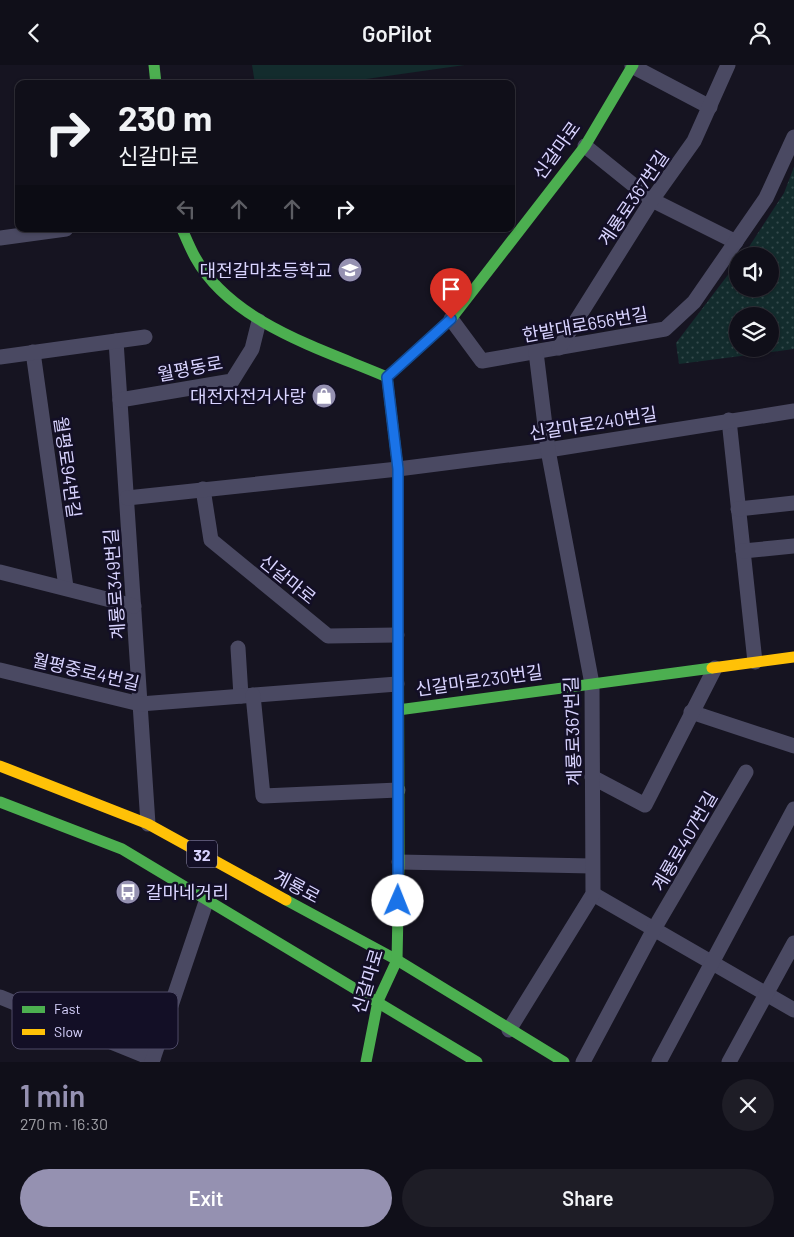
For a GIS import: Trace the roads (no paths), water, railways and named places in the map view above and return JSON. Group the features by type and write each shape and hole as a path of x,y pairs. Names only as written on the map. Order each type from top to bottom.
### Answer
{"street":[{"path":"154,65 156,80"},
{"name":"계룡로367번길","path":"559,348 652,200 694,141 728,65"},
{"path":"629,67 710,107"},
{"name":"신갈마로","path":"366,1062 378,1001 397,960 399,862 396,635 398,469 387,377 451,319 585,146 629,67"},
{"name":"한밭대로656번길","path":"451,319 482,361 665,329 694,302 766,198 794,137"},
{"path":"585,146 652,200 736,242"},
{"path":"0,238 44,232"},
{"path":"183,232 195,258 214,283 233,302 259,321 387,377"},
{"name":"월평동로","path":"120,400 232,381 252,349 259,321"},
{"path":"0,357 145,337"},
{"name":"계룡로349번길","path":"116,341 148,824"},
{"name":"월평로94번길","path":"33,352 66,587"},
{"name":"계룡로367번길","path":"536,352 548,450 592,684 593,894"},
{"name":"신갈마로240번길","path":"398,469 548,450 794,411"},
{"path":"729,420 755,662"},
{"path":"127,498 398,469"},
{"name":"신갈마로","path":"203,489 211,540 328,636 396,635"},
{"path":"738,509 794,503"},
{"path":"743,551 794,546"},
{"path":"0,572 66,587 134,606"},
{"path":"238,648 263,796 398,790"},
{"name":"신갈마로230번길","path":"398,709 794,657"},
{"path":"592,777 645,805 715,668"},
{"name":"월평중로4번길","path":"0,670 140,704 397,685"},
{"path":"691,712 794,746"},
{"name":"계룡로","path":"0,766 148,824 397,960 564,1062"},
{"name":"계룡로407번길","path":"583,1062 654,929 746,772"},
{"name":"32","path":"0,802 122,849 477,1062"},
{"path":"659,1062 794,809"},
{"path":"399,862 592,866"},
{"path":"509,1029 593,894 794,1010"},
{"path":"176,992 207,899"},
{"path":"730,1062 794,943"},
{"path":"0,997 12,1002"},
{"path":"124,1049 153,1061 157,1049"}],"place":[{"name":"대전갈마초등학교","path":"350,270"},
{"name":"대전자전거사랑","path":"324,396"},
{"name":"갈마네거리","path":"128,892"}]}
